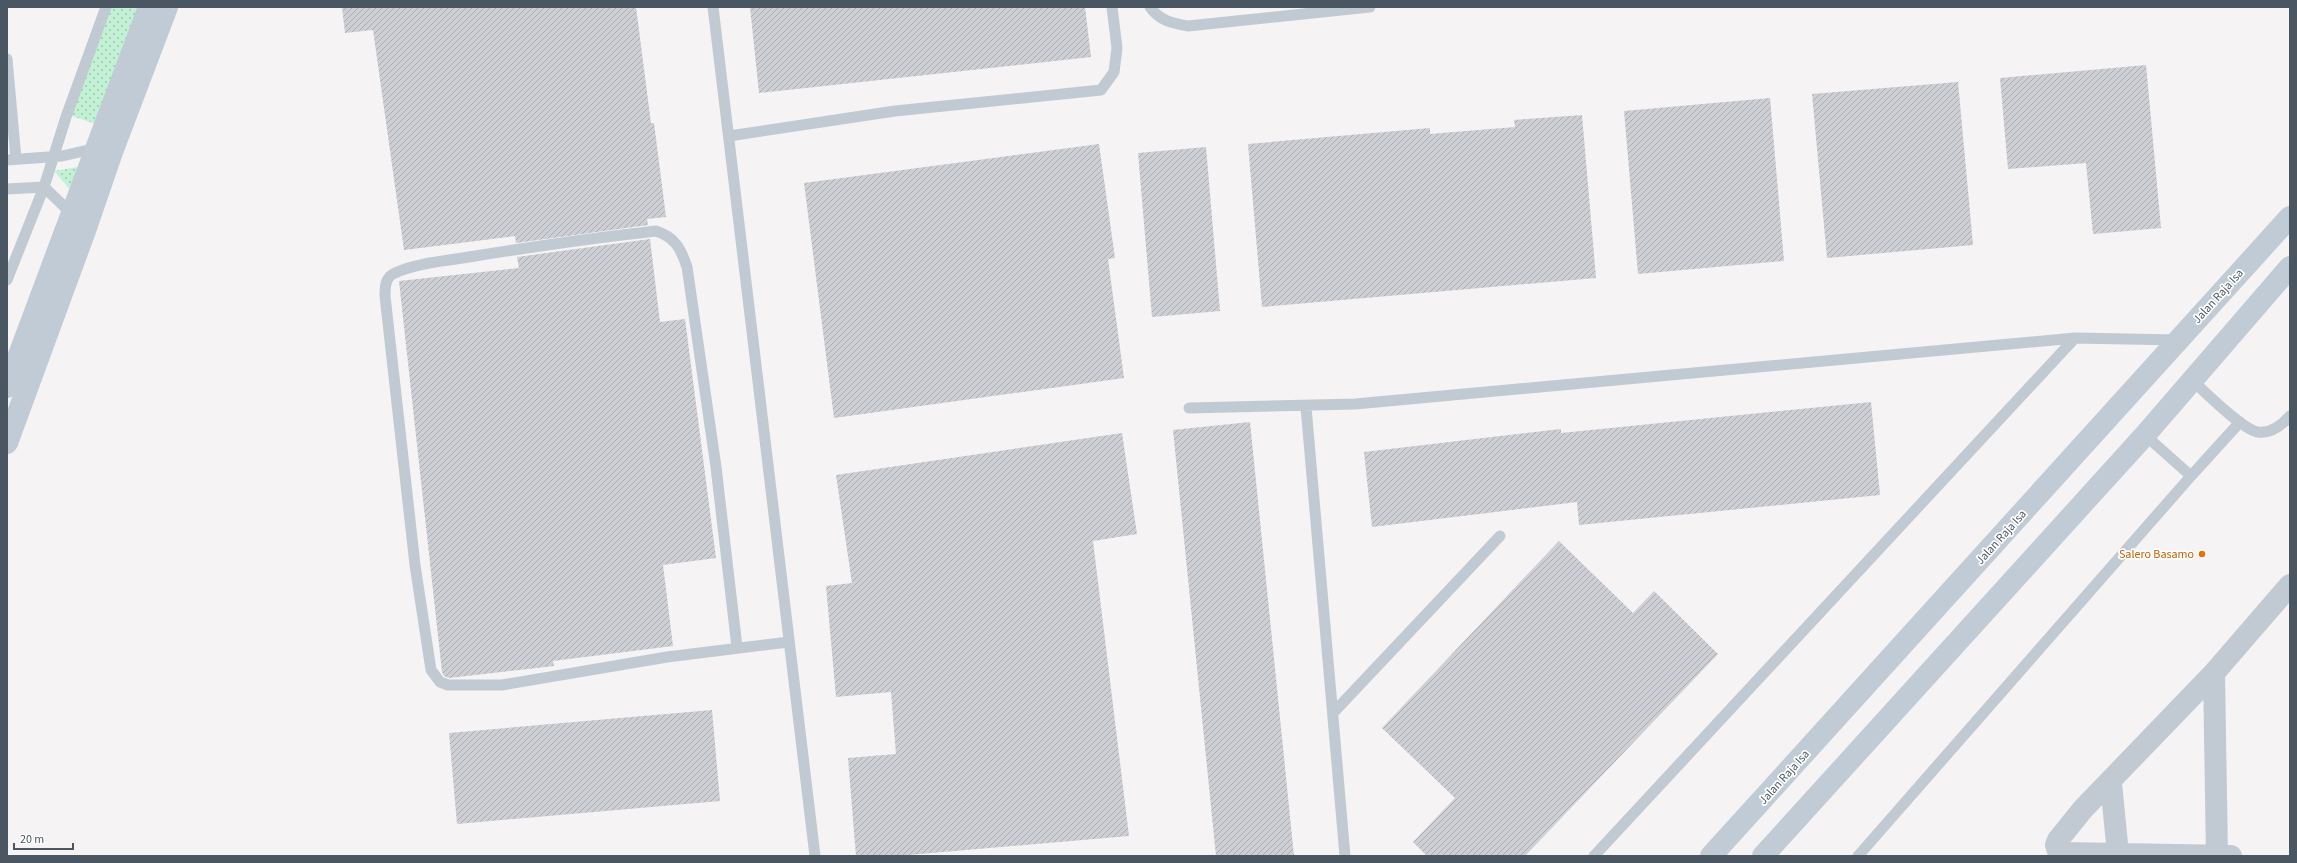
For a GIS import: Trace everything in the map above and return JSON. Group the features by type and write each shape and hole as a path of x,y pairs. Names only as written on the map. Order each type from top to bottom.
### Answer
{"main road":[{"path":"7,443 86,228 105,150 149,7"},
{"path":"7,387 71,213 105,150 167,7"},
{"path":"71,213 86,228"},
{"name":"Jalan Raja Isa","path":"1711,856 2290,217"},
{"path":"1771,853 2193,382 2290,267"}],"street":[{"path":"2231,856 2061,853 2056,845 2058,840 2083,810 2111,783 2214,673 2290,585"},
{"path":"2214,673 2217,856"},
{"path":"2111,783 2118,854"}],"lane":[{"path":"7,280 44,187 66,117 106,7"},
{"path":"713,7 815,856"},
{"path":"729,136 895,112 1101,90 1114,72 1117,48 1112,7"},
{"path":"1150,7 1157,17 1170,23 1188,26 1370,7"},
{"path":"7,59 12,160 105,150"},
{"path":"7,189 44,187 71,213"},
{"path":"736,647 716,467 688,274 682,252 676,242 667,234 656,231 563,242 425,265 395,273 390,276 385,288 385,303 415,565 431,670 435,678 448,686 502,685 736,647 789,642"},
{"path":"1594,856 2075,338"},
{"path":"1189,408 1306,407 1379,402 2075,338 2179,340"},
{"path":"2193,382 2240,422 2257,432 2266,432 2283,424 2290,416"},
{"path":"1306,407 1334,712 1345,856"},
{"path":"1858,856 2240,422"},
{"path":"2145,435 2192,476"},
{"path":"1334,712 1500,536"}],"green space":[{"path":"111,7 149,7 102,126 69,115"},
{"path":"84,166 73,193 54,171"}],"building":[{"path":"342,7 636,7 651,123 654,123 666,217 647,219 648,225 516,243 515,236 404,250 373,30 345,33"},
{"path":"750,7 1085,7 1091,57 759,93"},
{"path":"2146,65 2161,228 2093,234 2086,163 2008,169 2000,78"},
{"path":"1958,82 1973,245 1827,258 1812,94"},
{"path":"1770,98 1784,261 1638,274 1624,111"},
{"path":"1582,115 1596,278 1262,307 1248,144 1430,128 1430,134 1515,127 1514,120"},
{"path":"1099,144 1115,258 1108,259 1124,378 834,418 804,183"},
{"path":"1206,147 1220,311 1152,317 1138,153"},
{"path":"650,239 660,322 685,319 716,558 663,565 673,646 553,661 554,666 449,678 444,676 442,672 399,281 519,268 517,257"},
{"path":"1871,402 1880,495 1579,525 1577,502 1372,527 1364,452 1561,429 1561,433"},
{"path":"1250,422 1294,856 1216,856 1173,430"},
{"path":"1122,433 1137,534 1093,541 1129,836 897,856 856,856 848,758 896,754 891,692 836,697 826,586 852,583 836,475"},
{"path":"1559,541 1633,613 1654,591 1718,654 1525,856 1427,856 1413,842 1455,798 1382,728"},
{"path":"712,710 720,801 457,824 449,733"}],"place":[{"name":"Salero Basamo","path":"2202,554"}]}
